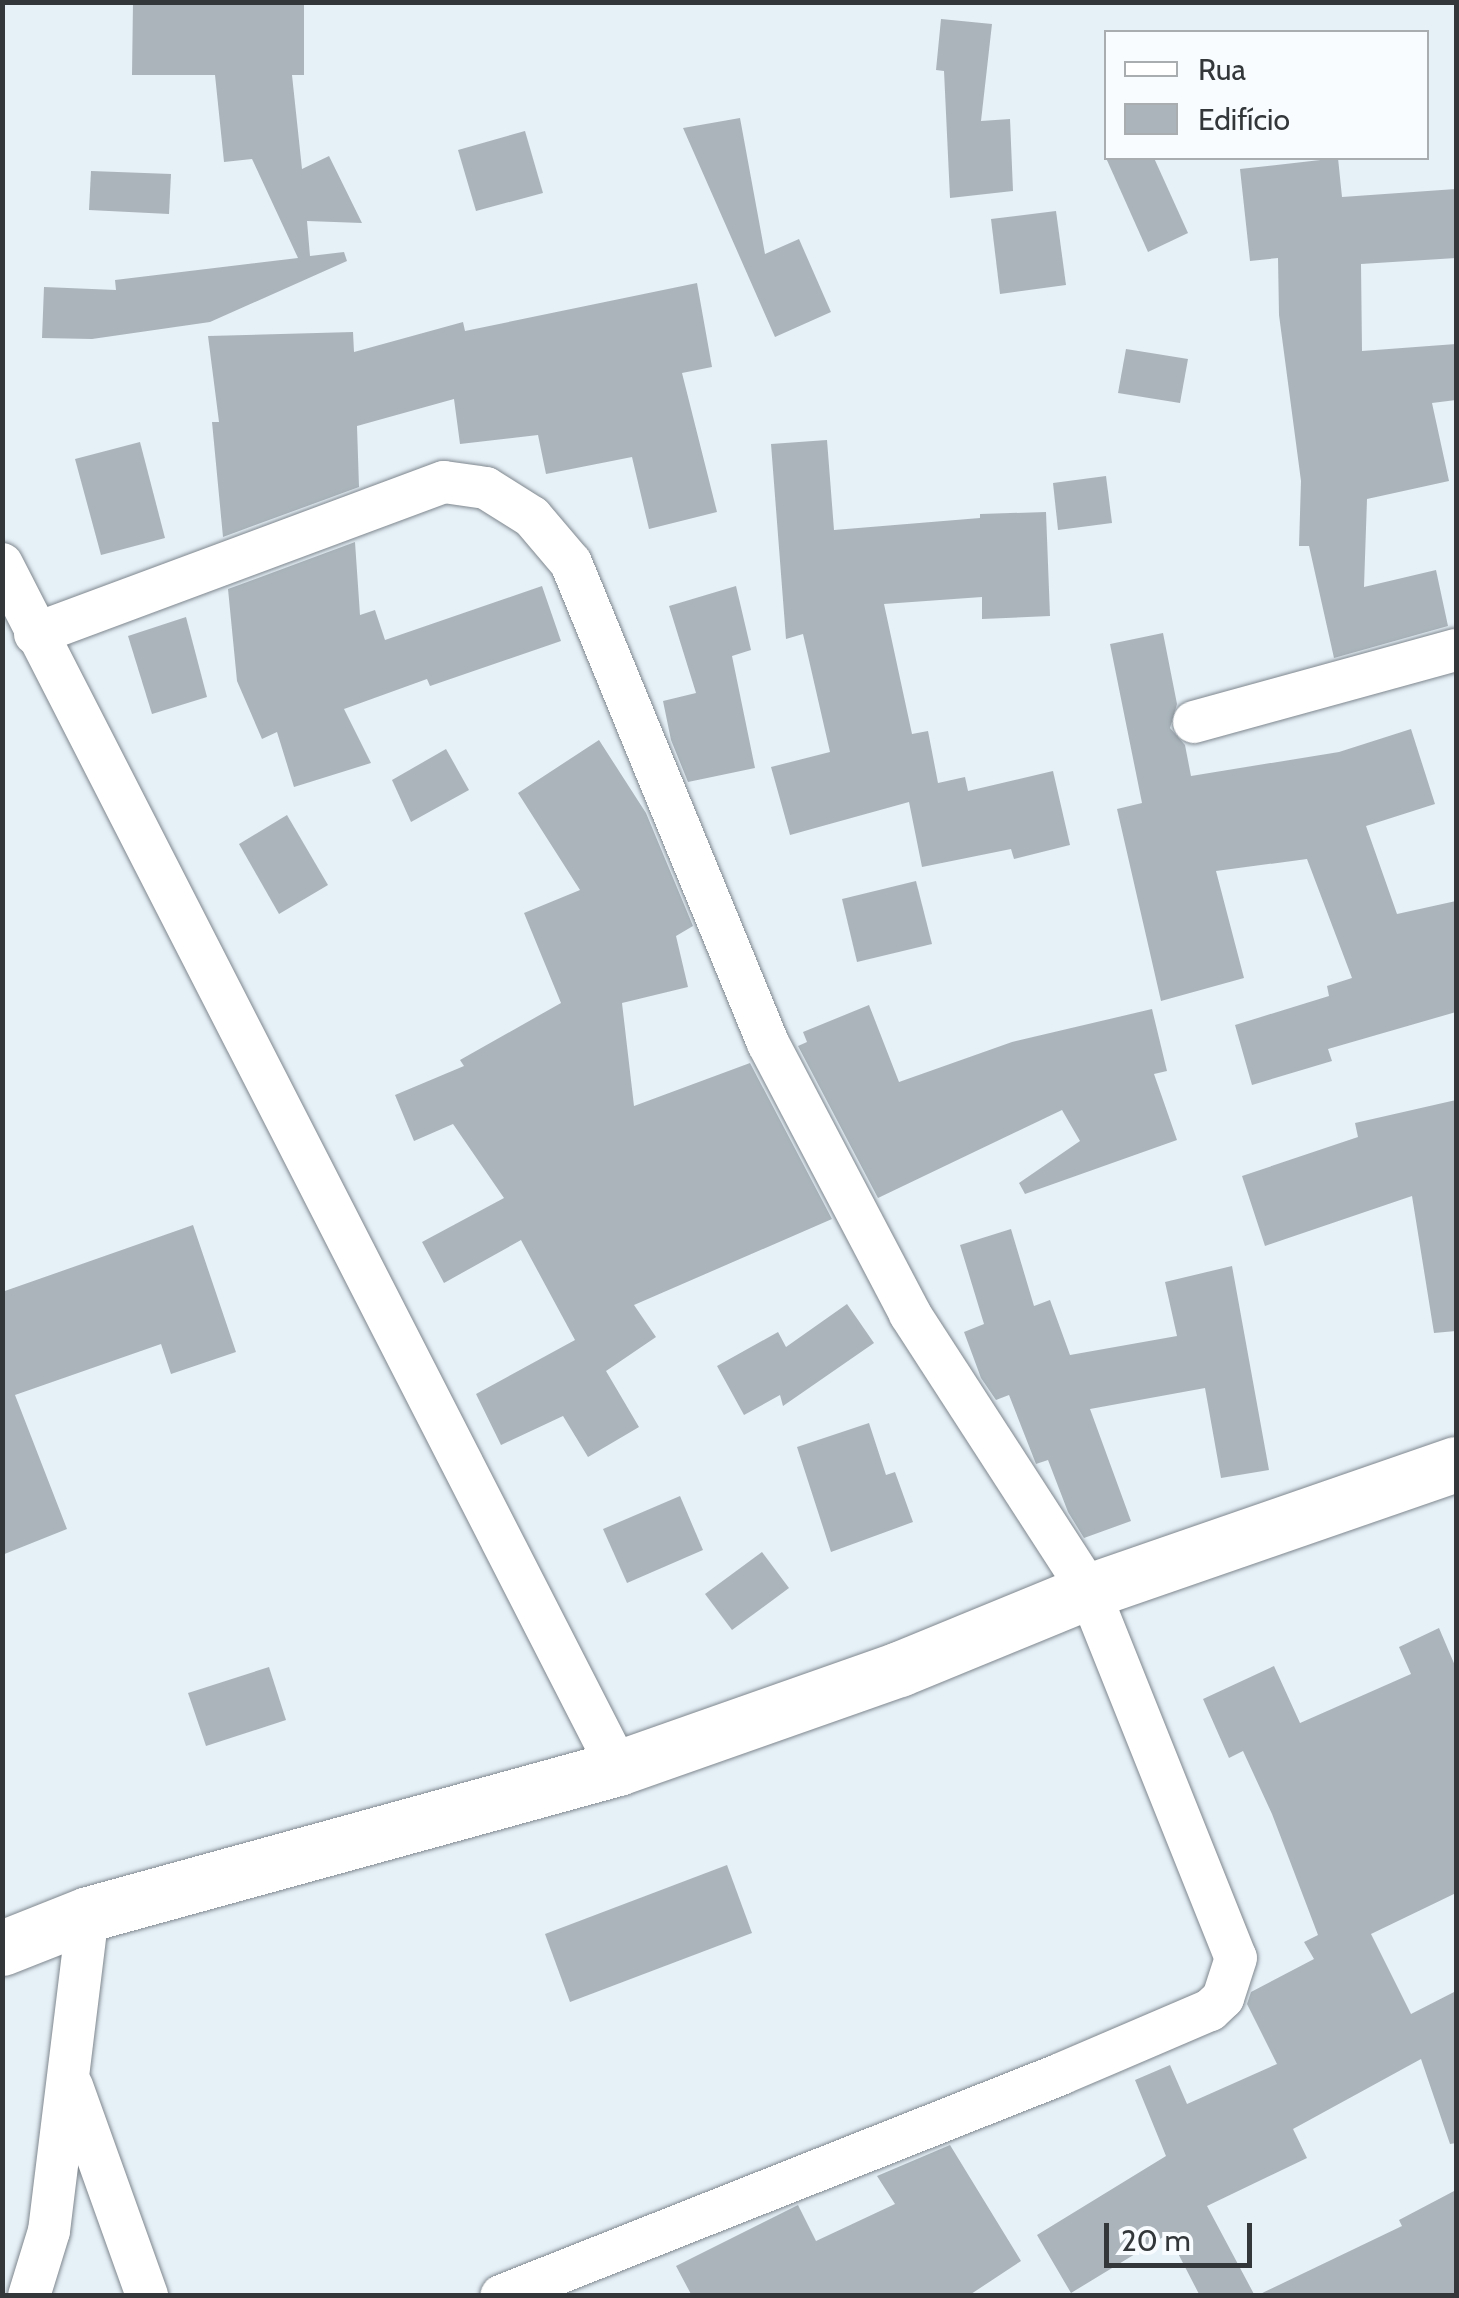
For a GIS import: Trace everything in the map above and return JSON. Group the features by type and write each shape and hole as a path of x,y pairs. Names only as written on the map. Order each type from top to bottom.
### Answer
{"main road":[{"path":"2,1948 88,1914 618,1768 899,1669 1089,1591 1456,1464"}],"street":[{"path":"35,634 444,482 486,488 532,517 571,563 777,1060 910,1314 1089,1591 1236,1958 1223,1998 1210,2010 1061,2074 501,2296"},
{"path":"2,564 618,1768"},
{"path":"1194,722 1456,650"},
{"path":"29,2296 48,2231 88,1914"},
{"path":"70,2080 146,2296"}],"building":[{"path":"133,2 304,2 304,75 292,75 302,169 329,156 362,223 307,221 310,256 344,252 347,261 210,322 92,339 42,338 44,287 116,290 115,280 298,258 252,159 224,162 215,75 132,75"},
{"path":"941,19 992,24 981,121 1010,119 1013,191 950,198 944,71 936,70"},
{"path":"740,118 765,254 799,239 831,312 775,337 683,128"},
{"path":"525,131 543,193 476,211 458,150"},
{"path":"1107,160 1155,160 1188,233 1148,252"},
{"path":"1338,160 1342,197 1456,189 1456,258 1361,264 1362,351 1456,344 1456,400 1432,403 1449,481 1367,499 1364,587 1436,570 1448,626 1334,658 1309,546 1299,546 1301,481 1279,315 1278,258 1250,261 1240,169"},
{"path":"91,171 171,174 169,214 89,210"},
{"path":"1056,211 1066,285 1000,294 991,219"},
{"path":"697,283 712,367 682,373 717,512 649,529 632,457 546,474 538,435 460,444 454,399 357,426 359,487 223,537 212,422 219,422 208,336 353,332 354,352 463,322 465,331"},
{"path":"1126,349 1188,359 1180,403 1118,393"},
{"path":"827,440 834,530 980,518 980,514 1046,512 1050,616 982,619 982,597 884,604 912,734 928,731 938,783 965,777 968,791 1053,771 1070,845 1014,859 1011,849 922,867 909,802 790,835 771,767 830,752 803,634 786,639 771,444"},
{"path":"140,442 165,538 101,555 75,459"},
{"path":"1106,476 1112,523 1058,530 1053,483"},
{"path":"355,542 360,615 375,610 385,640 542,586 561,641 430,686 427,679 344,709 371,763 294,787 277,732 262,739 237,681 228,589"},
{"path":"736,586 751,650 732,656 755,768 688,782 671,740 663,701 696,693 669,606"},
{"path":"186,617 207,697 152,714 128,636"},
{"path":"1163,633 1177,704 1170,728 1185,745 1191,776 1339,752 1411,729 1435,804 1366,826 1397,914 1456,901 1456,1012 1328,1049 1332,1061 1252,1085 1235,1025 1329,996 1327,986 1352,978 1307,859 1216,871 1244,978 1161,1001 1117,809 1142,803 1110,644"},
{"path":"599,740 646,813 693,926 676,936 688,987 622,1003 634,1106 750,1063 832,1219 634,1305 656,1337 606,1371 639,1427 588,1457 563,1416 501,1445 476,1394 575,1340 521,1240 444,1283 422,1242 504,1198 453,1124 414,1141 395,1095 464,1066 460,1060 561,1003 524,913 580,890 518,793"},
{"path":"446,749 469,790 411,822 392,780"},
{"path":"287,815 328,885 279,914 239,844"},
{"path":"916,881 932,944 857,962 842,899"},
{"path":"869,1005 899,1082 1012,1042 1152,1009 1167,1071 1154,1074 1177,1140 1025,1194 1019,1183 1080,1141 1062,1110 878,1198 798,1046 807,1042 803,1032"},
{"path":"1456,1100 1456,1331 1434,1333 1412,1196 1265,1246 1242,1176 1358,1137 1355,1123"},
{"path":"193,1225 236,1352 171,1374 161,1344 15,1395 67,1529 2,1555 2,1292"},
{"path":"1011,1229 1034,1306 1050,1300 1070,1355 1177,1336 1165,1282 1232,1266 1269,1470 1221,1478 1205,1388 1090,1409 1131,1521 1084,1538 1068,1512 1048,1460 1036,1464 1009,1395 996,1400 981,1378 964,1332 984,1324 960,1245"},
{"path":"847,1304 874,1343 783,1406 780,1395 744,1415 717,1366 778,1332 786,1347"},
{"path":"869,1423 886,1475 895,1472 913,1522 831,1552 797,1447"},
{"path":"680,1496 703,1550 627,1583 603,1529"},
{"path":"762,1552 789,1588 732,1630 705,1594"},
{"path":"1439,1628 1456,1668 1456,1893 1371,1934 1411,2014 1456,1991 1456,2143 1450,2144 1421,2059 1293,2129 1307,2158 1207,2206 1255,2296 1200,2296 1168,2234 1071,2293 1037,2235 1166,2156 1135,2080 1170,2065 1187,2104 1277,2064 1247,2004 1251,1992 1314,1959 1304,1942 1318,1935 1272,1814 1243,1751 1229,1758 1203,1699 1274,1666 1300,1723 1411,1674 1399,1647"},
{"path":"269,1667 286,1720 206,1746 188,1693"},
{"path":"727,1865 752,1933 570,2002 545,1934"},
{"path":"950,2145 1021,2261 968,2296 692,2296 676,2266 798,2205 816,2241 895,2204 877,2176"},
{"path":"1456,2190 1456,2296 1256,2296 1402,2226 1399,2220"}]}
